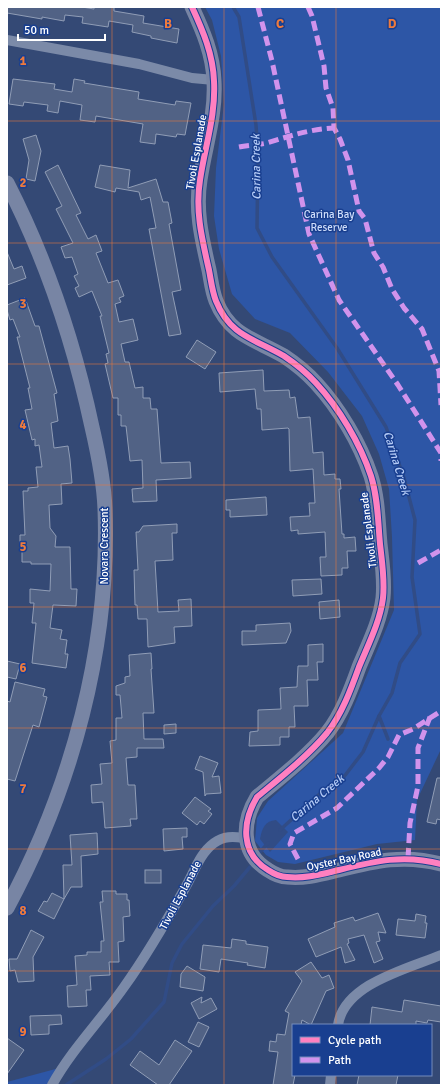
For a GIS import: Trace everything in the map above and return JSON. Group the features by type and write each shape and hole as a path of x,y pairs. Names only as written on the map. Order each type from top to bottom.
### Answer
{"street":[{"name":"Tivoli Esplanade","path":"52,1085 87,1032 123,989 153,946 190,880 200,858 214,843 229,836 246,838 250,808 257,798 321,740 337,719 352,686 375,626 383,600 384,578 376,499 371,477 361,452 329,398 301,368 283,356 245,337 233,327 216,300 200,232 198,215 200,180 212,117 214,80 212,59 207,42 192,7"},
{"path":"7,40 138,64 192,78 214,80"},
{"name":"Novara Crescent","path":"7,183 33,239 53,290 71,343 98,453 105,508 101,616 90,684 75,742 43,833 25,874 7,908"},
{"name":"Oyster Bay Road","path":"246,838 248,849 256,860 276,875 286,877 303,878 390,859 418,858 441,864"},
{"path":"338,1024 340,1015 348,1002 362,990 381,979 441,955"}],"green space":[{"name":"Carina Bay Reserve","path":"205,7 440,7 441,749 417,800 415,840 377,844 295,864 278,862 266,855 255,841 257,818 268,801 343,733 394,610 389,489 379,454 362,416 328,372 290,333 255,319 232,294 219,249 214,216 216,168 224,104 221,56 212,20"},
{"path":"63,1067 52,1085 7,1085 7,1082"}],"shaded area":[{"path":"276,820 288,832 270,852 260,839 265,826 269,822"}],"building":[{"path":"7,7 82,7 94,9 94,7 114,7 114,11 144,16 143,23 179,29 177,43 151,38 151,36 132,32 133,25 109,21 108,27 82,23 83,17 65,15 64,21 42,17 42,19 7,13"},
{"path":"13,79 55,84 54,89 72,92 74,79 85,81 84,83 139,92 138,99 175,105 176,101 191,103 185,135 177,134 176,137 156,134 155,144 140,142 143,124 96,116 95,122 80,120 82,105 60,101 58,113 47,111 48,105 24,102 23,106 9,104"},
{"path":"36,135 41,151 35,181 26,179 29,160 23,139"},
{"path":"58,165 81,213 76,215 88,239 96,235 102,251 96,253 108,283 118,280 124,296 119,298 121,302 115,304 119,322 133,319 138,340 121,344 125,362 129,362 135,388 143,387 143,398 150,398 151,409 157,409 161,463 190,462 191,478 156,480 157,501 133,502 132,489 143,488 142,460 130,461 126,426 121,426 121,415 118,415 118,398 113,398 105,364 108,363 106,354 109,353 100,316 102,316 92,291 79,297 75,288 79,286 74,276 78,274 72,257 65,258 61,247 73,243 56,209 62,206 45,172"},
{"path":"100,165 130,170 128,188 156,179 163,202 168,202 172,223 169,224 181,290 172,292 181,334 169,336 149,229 156,228 150,197 141,200 139,192 116,188 115,192 95,187"},
{"path":"7,252 14,269 22,266 26,278 7,285"},
{"path":"25,298 35,326 39,326 57,393 54,394 58,421 51,423 54,448 68,446 70,459 72,483 61,484 62,504 49,505 50,528 56,536 55,547 70,547 71,589 77,589 76,606 53,605 50,628 62,630 60,639 67,640 65,654 68,654 66,668 32,663 36,623 32,623 34,603 30,603 30,589 50,591 51,564 31,564 31,562 22,562 22,544 20,544 20,535 25,535 23,491 28,491 28,488 38,487 36,467 42,467 39,445 35,446 35,439 32,440 25,410 32,409 28,388 30,388 17,337 20,337 13,319 10,320 7,310 7,305"},
{"path":"197,340 216,352 205,369 186,357"},
{"path":"263,370 264,391 289,390 290,398 295,397 298,418 310,417 313,453 323,452 324,475 335,474 335,479 340,479 341,489 339,489 342,534 344,534 344,538 355,537 356,551 347,551 348,568 342,568 342,575 321,576 320,557 326,557 325,532 298,534 298,530 291,531 290,517 310,516 309,503 315,503 313,469 290,471 289,429 262,430 261,409 257,409 255,389 220,392 219,373"},
{"path":"266,497 267,515 230,517 230,510 226,510 226,500"},
{"path":"177,524 177,533 172,533 173,560 155,561 158,612 179,611 178,600 191,599 192,626 174,627 175,643 148,647 147,619 138,619 137,605 135,605 134,570 138,570 136,532 139,532 143,526"},
{"path":"321,579 322,594 293,596 292,580"},
{"path":"339,600 340,617 320,619 319,602"},
{"path":"290,623 291,631 286,643 242,645 242,631 256,631 256,625"},
{"path":"323,644 323,662 317,662 318,680 307,680 308,706 294,706 295,727 289,727 289,737 280,737 280,745 249,746 250,732 258,731 258,710 281,709 280,688 297,687 298,666 308,666 308,645"},
{"path":"151,653 154,713 143,713 144,739 163,739 164,748 137,748 137,757 126,758 128,785 135,785 137,819 130,819 131,826 105,828 103,802 92,803 91,785 102,784 100,764 112,763 110,741 116,740 116,718 122,718 120,695 116,695 116,686 125,683 125,677 130,676 129,655"},
{"path":"7,661 20,664 16,679 7,677"},
{"path":"15,682 45,689 43,696 47,697 39,727 33,725 15,781 7,779 7,701 10,702"},
{"path":"176,724 176,733 164,734 164,725"},
{"path":"200,756 218,763 212,777 219,776 221,793 206,794 205,796 203,772 195,769"},
{"path":"437,778 441,778 441,820 437,819 436,824 427,822"},
{"path":"195,797 211,809 208,811 212,814 204,824 200,821 197,825 182,813"},
{"path":"187,828 187,837 182,837 183,849 164,851 163,829"},
{"path":"97,833 98,854 81,856 82,887 71,887 64,899 63,865 72,865 70,835"},
{"path":"145,870 161,870 161,883 145,883"},
{"path":"102,891 116,891 116,894 127,894 127,900 129,900 130,916 123,917 124,941 118,942 119,962 109,962 110,975 90,976 91,990 86,990 87,1006 68,1007 67,986 77,985 75,956 87,955 87,952 101,952 101,941 104,941 100,902 103,902"},
{"path":"52,893 64,899 54,919 38,911 44,901 47,902"},
{"path":"378,913 386,933 378,932 380,941 376,942 383,959 374,963 364,935 348,939 349,943 347,944 355,960 345,963 341,947 316,957 308,939 335,927 334,923 353,917 355,921"},
{"path":"416,914 426,916 425,923 427,923 425,938 396,935 398,919 415,921"},
{"path":"31,930 44,937 33,957 34,981 18,982 15,970 10,971 9,959 17,959"},
{"path":"232,939 246,941 246,944 268,947 265,968 247,965 248,963 221,959 219,972 200,969 203,945 231,948"},
{"path":"311,962 322,978 329,975 334,988 326,991 311,1024 302,1020 301,1024 292,1024 292,1076 295,1076 293,1085 273,1085 278,1052 269,1051 270,1041 276,1042 277,1034 285,1035 289,1013 285,1011 302,981 295,972"},
{"path":"187,966 205,977 203,991 180,987 181,974"},
{"path":"202,997 201,1003 211,998 217,1009 199,1019 191,1003"},
{"path":"404,1000 441,1006 441,1022 428,1020 427,1023 416,1021 416,1024 370,1024 372,1007 402,1012"},
{"path":"61,1015 62,1024 49,1025 49,1034 31,1035 30,1016"},
{"path":"198,1022 209,1027 199,1047 188,1042"},
{"path":"7,1038 24,1050 7,1074"},
{"path":"175,1040 192,1051 169,1085 158,1085 130,1065 140,1051 159,1065"},
{"path":"359,1076 398,1076 396,1085 357,1085"}],"waterway":[{"name":"Carina Creek","path":"233,7 239,17 256,125 258,155 257,228 272,257 337,348 386,427 404,478 415,520 412,577 420,634 400,663 392,693 379,716 363,752 343,778 324,790 280,830"},
{"path":"379,716 388,739"},
{"name":"Carina Creek","path":"260,852 268,843"},
{"name":"Carina Creek","path":"66,1085 106,1059 131,1039 164,1002 172,963 182,944 213,906 234,886 250,867"}],"marked path":[{"path":"258,7 272,61 309,234 339,300 398,385 441,453"},
{"path":"308,7 312,16 324,66 326,88 333,108 334,128 348,160 359,211 365,219 374,253 383,267 392,289 404,308 422,329 439,371 441,405"},
{"path":"239,147 267,143 308,131 334,128"},
{"path":"418,563 441,550"},
{"path":"298,859 290,844 294,833 337,808 379,768 388,757 399,735 413,729 441,711"},
{"path":"408,858 410,823 418,786 418,748 430,717"}],"cycle path":[{"path":"192,7 210,52 214,81 210,130 202,167 198,203 202,236 216,301 228,322 236,329 244,335 284,356 308,375 333,403 348,426 361,451 371,476 375,493 384,591 379,616 342,710 327,733 319,742 294,766 257,797 248,817 246,836 248,846 252,855 259,863 273,873 284,877 313,876 365,864 402,859 415,859 441,864"}]}
